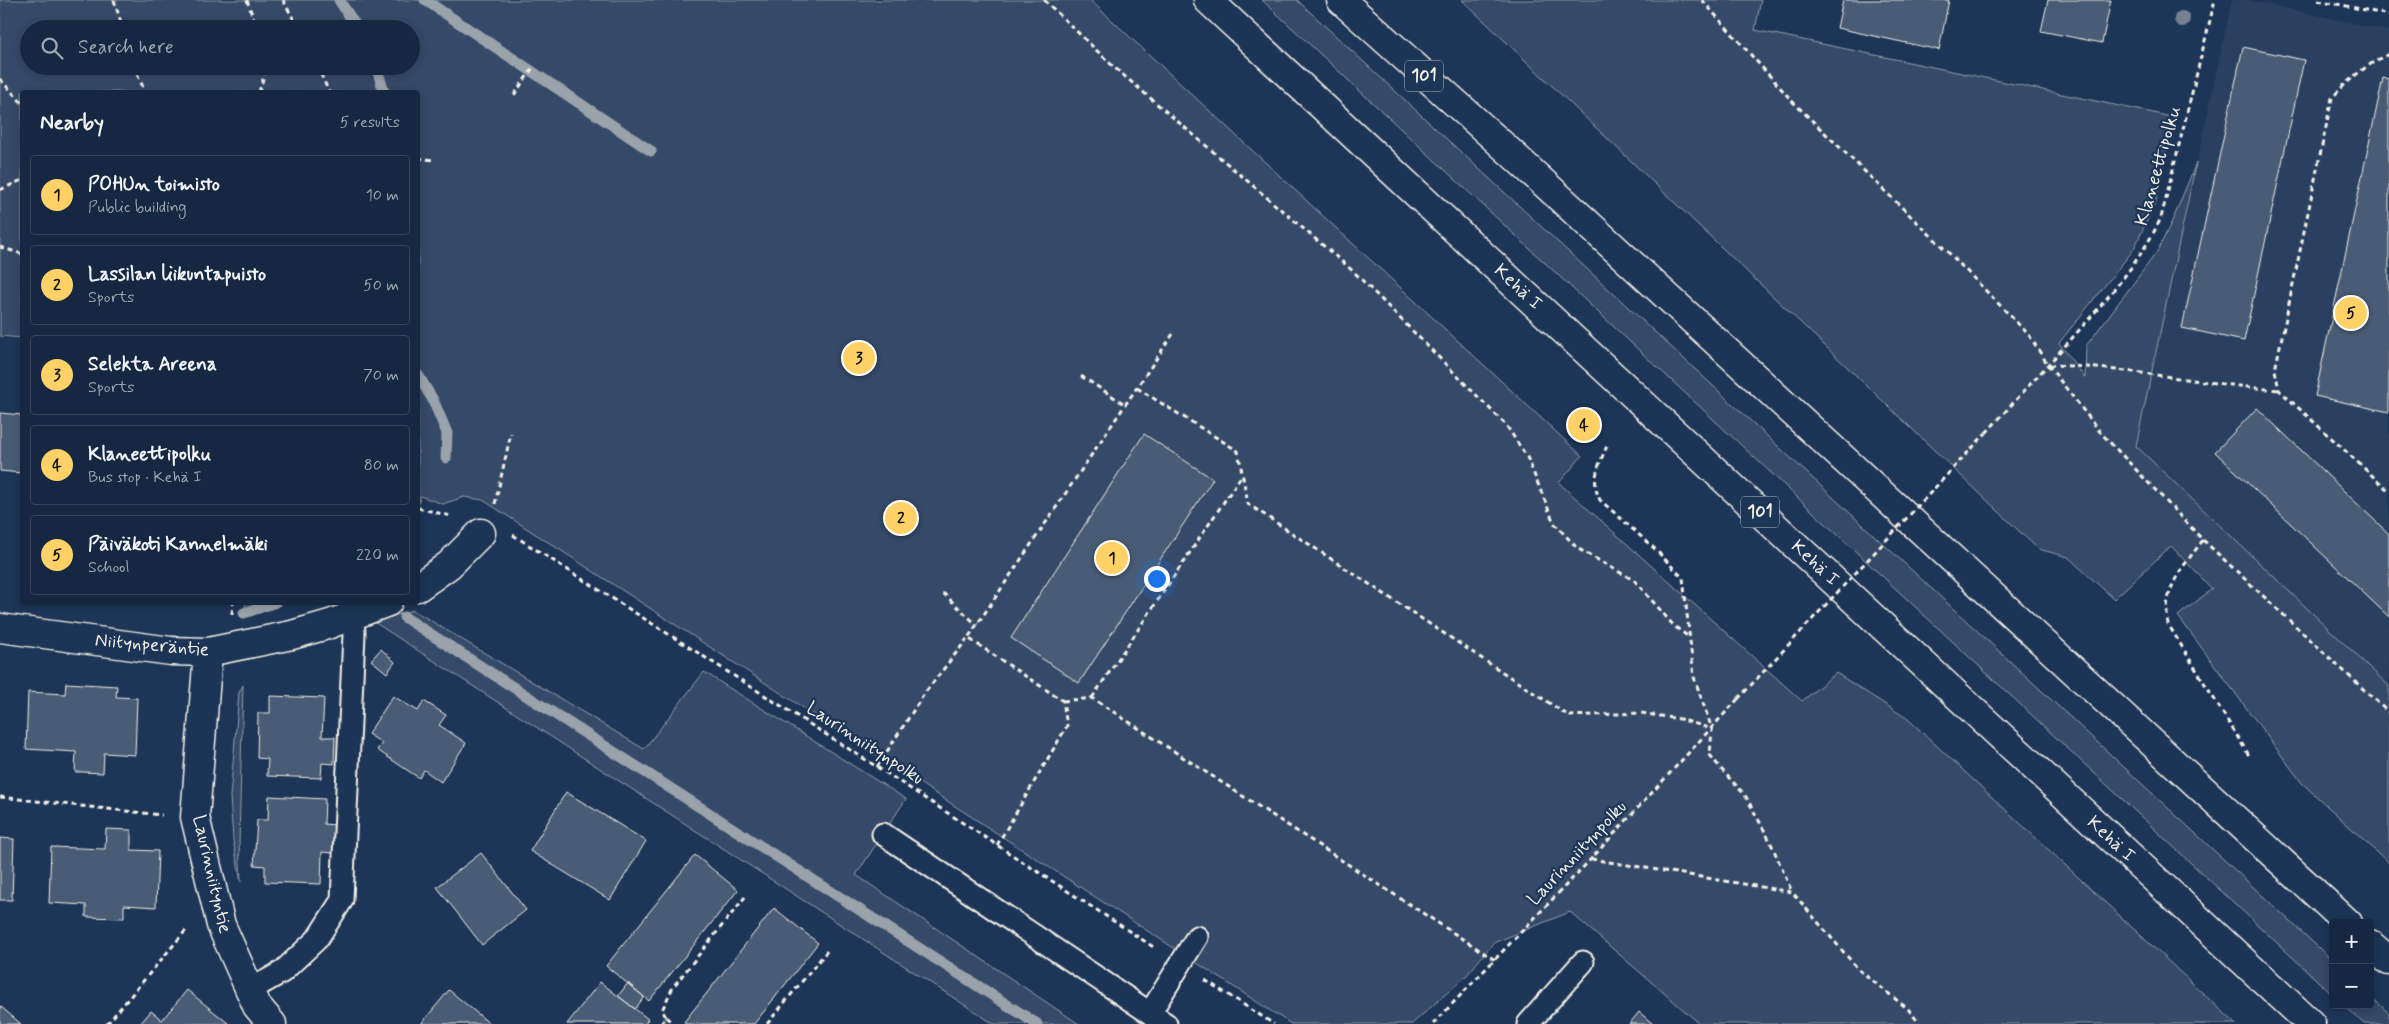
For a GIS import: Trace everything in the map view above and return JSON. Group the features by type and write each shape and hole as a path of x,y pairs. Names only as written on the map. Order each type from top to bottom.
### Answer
{"main road":[{"name":"Kehä I","path":"1208,0 2311,1024"},
{"name":"101","path":"1341,0 1509,151 2344,919"},
{"path":"420,586 449,564 486,527"},
{"name":"Niitynperäntie","path":"0,628 171,651 208,652 292,635 353,616 380,605"},
{"name":"Laurinniityntie","path":"208,652 195,817 221,925 257,1006 272,1024"},
{"path":"2374,948 2389,961"}],"lane":[{"path":"250,990 282,972 317,939 342,900 354,634 353,616"},
{"path":"883,834 1158,1018 1180,964 1197,937"},
{"path":"1528,1024 1583,962"}],"path":[{"path":"114,0 120,20"},
{"path":"247,0 254,20"},
{"path":"283,0 295,20"},
{"path":"1044,0 1115,68 1353,271 1506,425 1527,457 1554,523 1577,548 1635,580 1674,626 1690,638"},
{"path":"1702,0 1793,102 1951,255 2029,335 2048,365 2101,433 2203,540 2389,713"},
{"name":"Klaneettipolku","path":"1986,433 2120,283 2152,237 2161,218 2214,0"},
{"path":"2318,0 2389,15"},
{"path":"2389,54 2373,61 2343,86 2332,98 2275,370 2279,390 2389,491"},
{"path":"514,95 533,66"},
{"path":"138,75 144,90"},
{"path":"260,90 264,75"},
{"path":"321,75 327,90"},
{"path":"0,79 20,100"},
{"path":"420,158 433,160"},
{"path":"0,190 20,181"},
{"path":"0,247 20,253"},
{"path":"877,767 924,694 977,625 1173,334"},
{"path":"2048,365 2098,367 2223,386 2279,390"},
{"path":"1082,376 1126,405"},
{"path":"1137,388 1238,451 1248,504 1569,716 1642,713 1680,719 1712,729"},
{"path":"486,527 511,433"},
{"name":"Laurinniitynpolku","path":"1433,1024 1591,859 1712,729 1738,698 1986,433"},
{"path":"1607,446 1596,473 1596,492 1600,500 1655,548 1683,578 1694,677 1712,729 1710,755 1746,795 1770,841 1792,892 1859,970 1908,1009 1920,1024"},
{"path":"1092,698 1242,474"},
{"path":"420,509 455,516"},
{"name":"Laurinniitynpolku","path":"486,527 877,767 1274,1024"},
{"path":"2203,540 2169,591 2166,608 2168,624 2250,757"},
{"path":"943,593 977,625"},
{"path":"968,638 1063,701 1092,698 1495,960"},
{"path":"997,845 1068,726 1063,701"},
{"path":"0,797 195,817"},
{"path":"1591,859 1792,892"},
{"path":"674,1024 666,1017 662,1010 673,987 745,897"},
{"path":"107,1024 193,922"},
{"path":"767,1024 826,951"},
{"path":"661,1024 666,1017"}],"shaded area":[{"path":"0,0 1090,0 1582,456 1559,483 1802,701 1836,673 1908,719 2236,1024 1700,1024 1570,912 1493,943 1467,975 1412,1024 1291,1024 483,500 464,497 443,504 420,496 420,90 20,90 20,338 0,336"},
{"path":"1262,0 1297,0 2329,957 2329,991"},
{"path":"1462,0 1761,0 1755,30 2172,117 2156,201 2134,249 2059,343 2085,378 2086,346 2157,252 2174,217 2196,163 2136,446 2389,686 2389,863 2302,783 2178,616 2212,589 2171,546 2114,599 2068,557 2038,549"},
{"path":"2232,0 2248,0 2389,31 2389,686 2136,446"},
{"path":"245,605 270,605 244,613"},
{"path":"413,610 644,749 704,672 906,799 856,875 1079,1024 994,1024 374,622"},
{"path":"243,685 239,843 241,882 233,840 230,797 239,693"},
{"path":"2374,1000 2389,1013 2389,1024 2364,1024 2348,1009 2374,1009"}],"building":[{"path":"1843,0 1949,0 1939,50 1837,28"},
{"path":"2048,0 2111,0 2102,43 2041,31"},
{"path":"2243,47 2304,60 2244,341 2182,328"},
{"path":"2383,78 2389,79 2389,412 2315,396"},
{"path":"2257,408 2389,534 2389,617 2215,452"},
{"path":"0,413 20,415 20,473 0,471"},
{"path":"1144,434 1213,479 1079,683 1011,638"},
{"path":"381,649 395,662 387,673 371,660"},
{"path":"66,683 117,686 116,697 137,698 135,755 104,753 103,773 75,772 76,752 26,749 28,692 65,694"},
{"path":"270,696 324,698 322,737 335,737 334,764 322,763 321,778 267,776 268,759 257,758 258,713 270,713"},
{"path":"393,696 418,711 424,701 446,715 439,725 466,743 441,782 424,770 419,778 377,750 382,743 368,734"},
{"path":"566,792 646,841 610,900 530,851"},
{"path":"269,796 325,799 324,824 335,825 333,853 322,852 321,884 265,882 265,866 254,865 257,820 268,820"},
{"path":"106,829 131,830 131,850 158,851 156,907 124,905 124,918 86,917 86,905 49,903 51,847 105,849"},
{"path":"0,838 14,839 12,900 0,900"},
{"path":"481,853 526,910 482,945 437,887"},
{"path":"695,855 738,890 649,1001 606,966"},
{"path":"774,908 818,943 754,1024 687,1024 684,1022"},
{"path":"600,982 648,1019 645,1024 567,1024"},
{"path":"628,983 644,997 635,1009 618,996"},
{"path":"187,990 229,1024 140,1024 151,1011 162,1020"},
{"path":"449,990 490,1024 421,1024"},
{"path":"0,1006 21,1024 0,1024"},
{"path":"1639,1012 1653,1024 1629,1024"}],"waterway":[{"path":"339,0 352,20"},
{"path":"425,0 651,151"},
{"path":"379,75 383,90"},
{"path":"420,378 433,400 447,433 446,458"},
{"path":"244,613 267,605"},
{"path":"404,617 1037,1024"}],"place":[{"name":"Päiväkoti Kannelmäki","path":"2351,313"},
{"name":"Selekta Areena","path":"859,358"},
{"name":"Klaneettipolku","path":"1584,425"},
{"name":"Lassilan liikuntapuisto","path":"901,518"},
{"name":"POHUn toimisto","path":"1112,558"}]}
